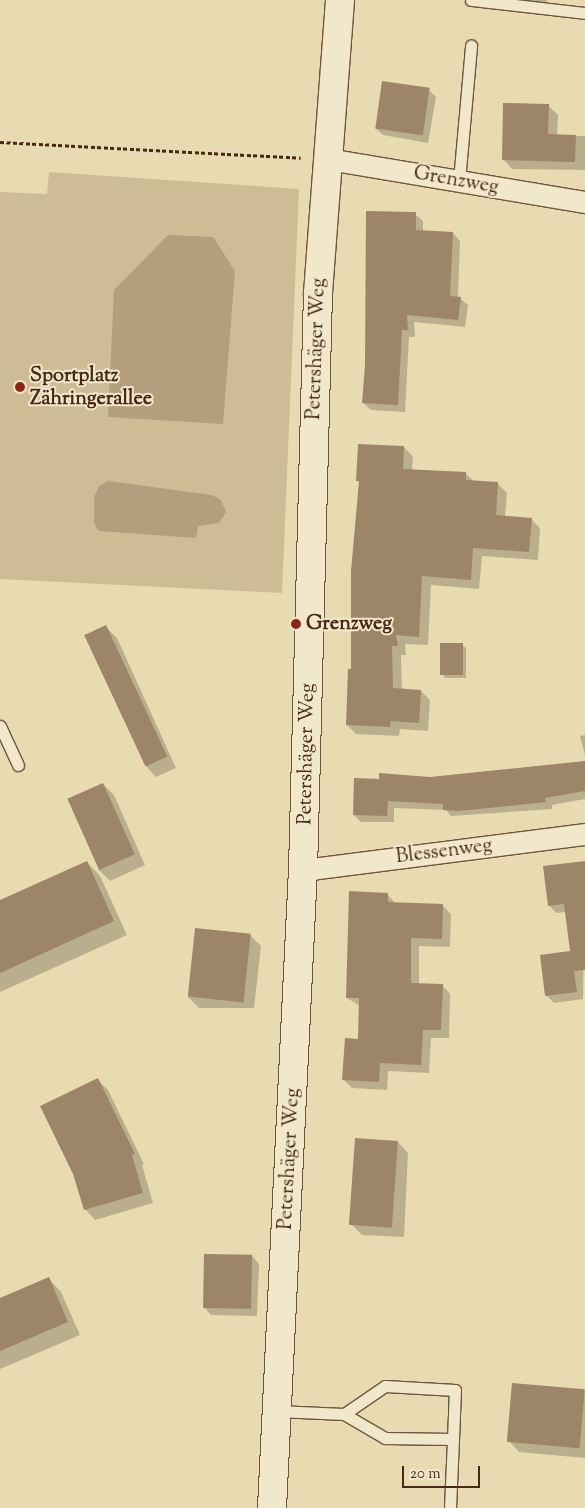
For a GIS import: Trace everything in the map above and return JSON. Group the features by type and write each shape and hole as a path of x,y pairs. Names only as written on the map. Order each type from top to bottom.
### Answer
{"street":[{"name":"Petershäger Weg","path":"272,1508 303,870 318,293 340,0"},
{"name":"Grenzweg","path":"328,159 585,202"},
{"name":"Blessenweg","path":"303,870 585,834"}],"lane":[{"path":"471,0 585,13"},
{"path":"458,181 471,46"},
{"path":"0,726 18,765"},
{"path":"344,1414 385,1386 455,1390 450,1508"},
{"path":"277,1411 344,1414 385,1438 453,1439"}],"path":[{"path":"0,142 328,159"}],"shaded area":[{"path":"49,172 299,189 282,593 0,579 0,192 47,194"},
{"path":"168,235 213,237 235,271 223,424 108,417 114,290"},
{"path":"108,481 212,495 221,500 226,512 219,523 198,526 196,538 99,531 94,523 94,497 99,486"}],"building":[{"path":"382,81 430,88 423,135 375,129"},
{"path":"503,103 549,104 548,134 576,135 575,162 502,160"},
{"path":"366,211 416,212 416,230 453,232 450,296 461,297 458,320 407,315 408,330 402,330 398,405 362,403 365,365"},
{"path":"358,444 404,446 403,469 466,472 466,480 498,482 496,515 532,518 529,552 473,548 471,580 422,576 419,637 396,635 398,646 392,646 393,688 421,690 419,723 391,721 390,727 346,725 348,669 351,669 351,571 359,481 356,481"},
{"path":"106,625 167,756 146,767 84,635"},
{"path":"440,643 463,643 463,675 440,675"},
{"path":"585,761 585,791 545,798 546,802 459,811 443,810 443,804 388,801 387,816 353,815 354,778 379,779 379,773 430,777"},
{"path":"103,783 135,854 99,870 67,799"},
{"path":"87,861 114,921 0,973 0,900"},
{"path":"585,861 585,970 574,971 577,992 545,996 540,955 570,951 564,904 548,906 543,866"},
{"path":"349,891 388,893 388,902 443,904 442,939 411,938 411,983 443,984 441,1030 423,1030 421,1065 380,1063 379,1082 342,1080 345,1038 358,1039 359,998 346,998"},
{"path":"195,928 251,934 243,1002 188,997"},
{"path":"98,1078 135,1154 132,1155 143,1193 84,1210 73,1174 40,1106"},
{"path":"355,1138 398,1141 392,1228 349,1225"},
{"path":"204,1254 252,1255 251,1309 203,1308"},
{"path":"49,1277 68,1322 0,1351 0,1298"},
{"path":"512,1383 585,1389 580,1448 507,1442"}],"place":[{"name":"Sportplatz Zähringerallee","path":"20,387"},
{"name":"Grenzweg","path":"296,624"}]}
